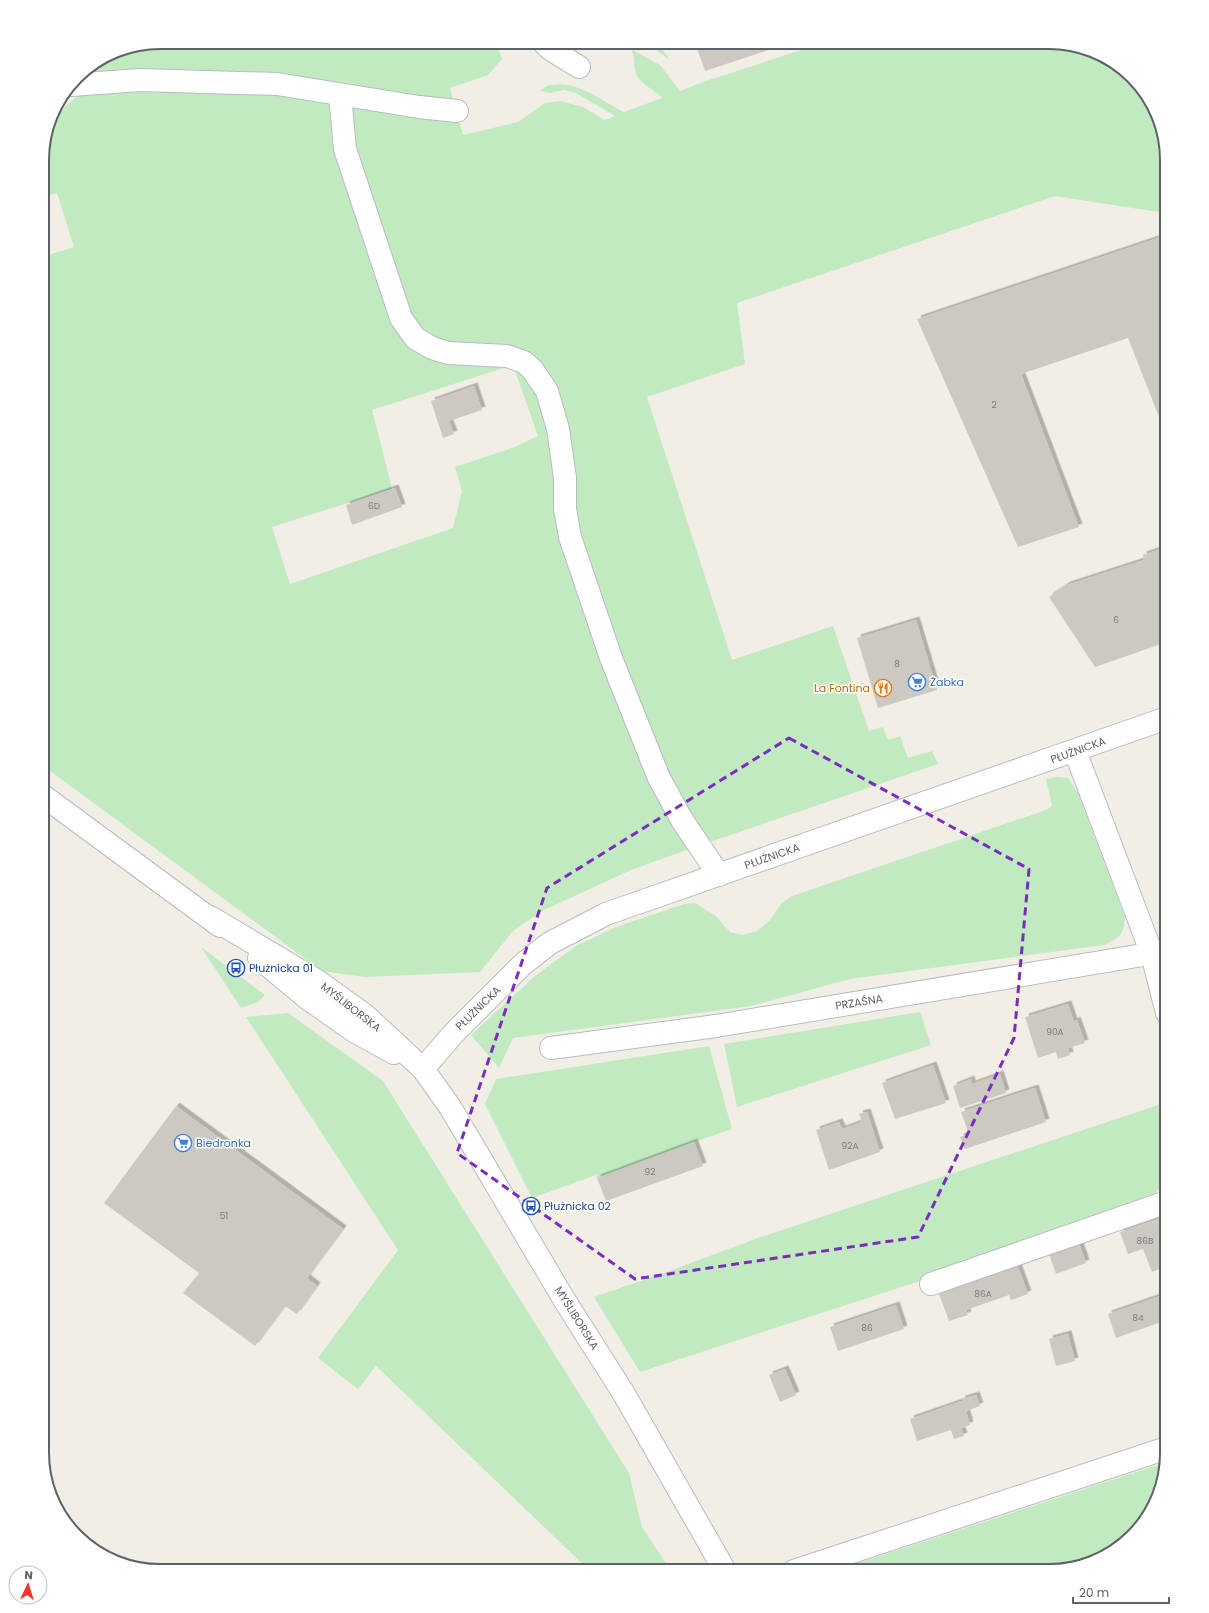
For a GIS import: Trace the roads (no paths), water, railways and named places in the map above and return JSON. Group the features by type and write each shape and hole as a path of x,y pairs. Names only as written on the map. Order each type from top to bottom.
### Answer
{"street":[{"path":"550,49 579,67"},
{"path":"80,84 140,80 277,84 340,95 457,111"},
{"path":"340,95 345,149 402,318 416,338 432,348 448,353 507,356 524,362 532,369 547,390 558,429 565,478 566,509 570,537 611,658 659,778 682,820 719,875"},
{"name":"PŁUŻNICKA","path":"423,1069 454,1033 523,964 550,943 606,914 1160,721"},
{"path":"1075,751 1160,952"},
{"name":"MYŚLIBORSKA","path":"49,800 210,917 306,998 354,1031 423,1069 450,1108 565,1301 624,1394 721,1564"},
{"name":"PRZAŚNA","path":"551,1048 716,1026 1160,952"},
{"path":"931,1284 1160,1204"},
{"path":"815,1564 1160,1450"}],"place":[{"name":"Żabka","path":"917,682"},
{"name":"La Fontina","path":"883,688"},
{"name":"Płużnicka 01","path":"236,968"},
{"name":"Biedronka","path":"183,1143"},
{"name":"Płużnicka 02","path":"531,1206"}]}
